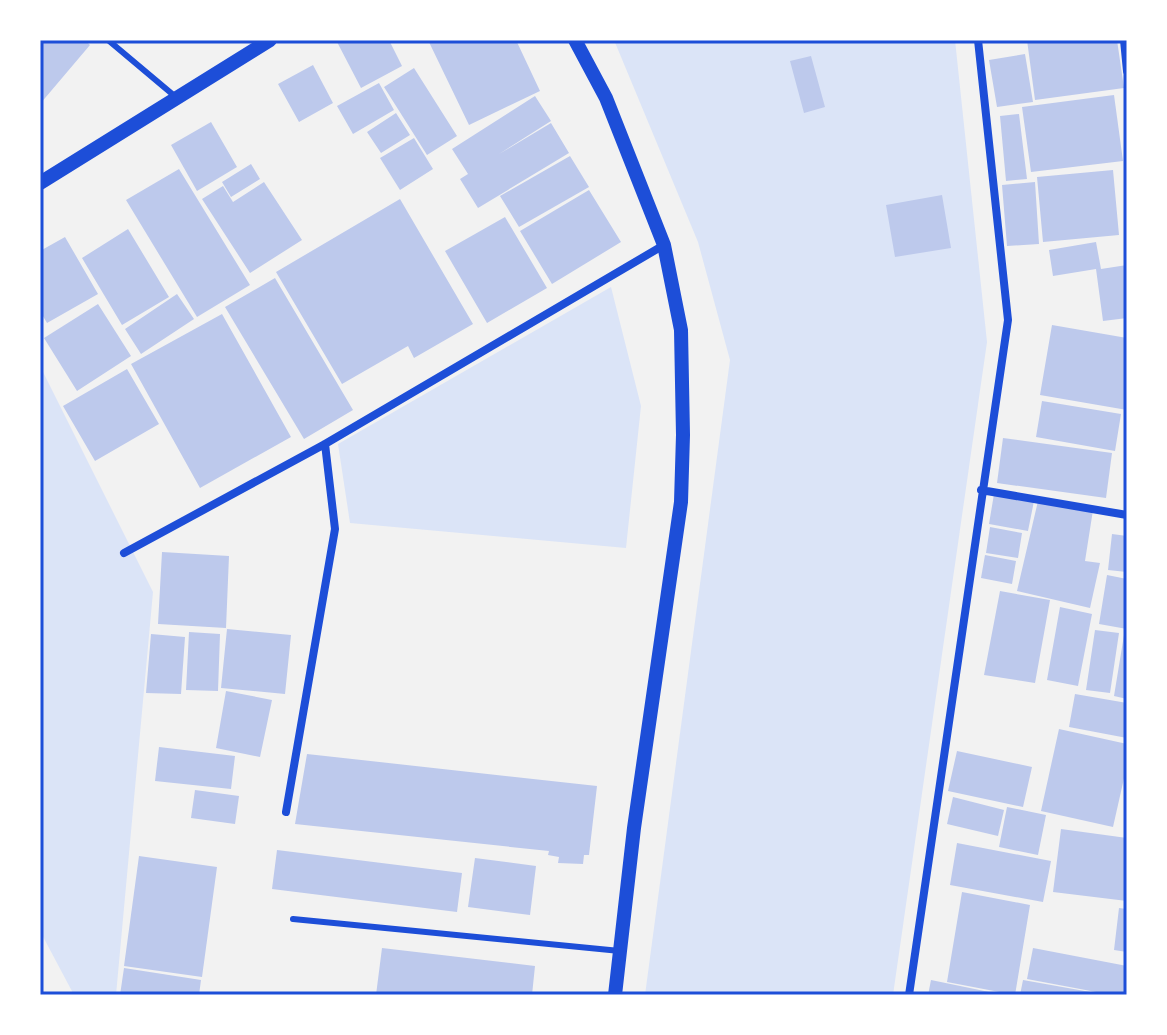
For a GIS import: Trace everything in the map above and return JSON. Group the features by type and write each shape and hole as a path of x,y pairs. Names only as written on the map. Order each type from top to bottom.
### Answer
{"street":[{"path":"40,183 270,40"},
{"path":"575,40 606,98 664,245 681,330 681,502 634,828 615,995"},
{"path":"909,995 1008,320 978,40"},
{"path":"1124,40 1127,71"},
{"path":"124,553 325,444 664,245"},
{"path":"286,812 335,529 325,444"},
{"path":"981,490 1127,515"}],"lane":[{"path":"108,40 177,98"},
{"path":"293,919 620,951"}],"shaded area":[{"path":"614,40 955,40 987,342 893,995 645,995 730,360 698,242"},
{"path":"611,287 641,406 626,548 350,523 338,444"},
{"path":"40,366 153,592 116,995 74,995 40,931"}],"building":[{"path":"40,40 85,40 90,45 40,104"},
{"path":"336,40 389,40 402,66 361,88"},
{"path":"428,40 516,40 540,91 469,125"},
{"path":"1027,40 1117,40 1124,88 1035,100"},
{"path":"1025,54 1033,102 997,107 989,60"},
{"path":"811,56 825,107 804,113 790,61"},
{"path":"313,65 333,103 299,122 278,84"},
{"path":"414,68 457,136 427,155 384,87"},
{"path":"379,83 394,110 353,134 337,106"},
{"path":"1114,95 1123,161 1031,172 1022,107"},
{"path":"535,96 551,121 499,154 551,123 569,153 478,208 460,179 468,174 452,149"},
{"path":"396,113 410,135 381,153 367,132"},
{"path":"1019,114 1027,179 1006,181 1000,116"},
{"path":"211,122 237,167 197,191 171,145"},
{"path":"414,138 433,169 400,190 380,158"},
{"path":"570,156 589,187 519,227 500,196"},
{"path":"251,164 260,179 231,197 222,182"},
{"path":"179,169 250,285 197,317 126,200"},
{"path":"1113,170 1119,235 1043,242 1037,177"},
{"path":"264,182 302,240 250,273 202,199 223,186 233,202"},
{"path":"1035,182 1039,244 1007,246 1002,185"},
{"path":"589,190 621,242 552,284 520,231"},
{"path":"942,195 951,248 895,257 886,205"},
{"path":"400,199 473,324 414,358 408,346 342,384 276,272"},
{"path":"505,217 547,288 487,323 445,251"},
{"path":"128,229 169,297 122,325 82,258"},
{"path":"65,237 98,294 47,323 40,311 40,251"},
{"path":"1096,242 1101,269 1127,265 1127,318 1103,321 1096,269 1053,276 1049,250"},
{"path":"275,278 353,410 304,439 225,307"},
{"path":"177,294 194,319 141,354 125,329"},
{"path":"98,304 131,356 77,391 44,338"},
{"path":"222,314 291,437 200,488 131,364"},
{"path":"1052,325 1127,338 1127,410 1040,395"},
{"path":"127,369 159,424 95,461 63,406"},
{"path":"1042,401 1121,414 1115,451 1036,437"},
{"path":"1003,438 1112,453 1106,498 997,483"},
{"path":"994,494 1034,501 1028,531 989,524"},
{"path":"1038,501 1093,510 1085,561 1100,563 1090,608 1017,591"},
{"path":"990,527 1022,533 1018,558 986,553"},
{"path":"1112,534 1127,536 1127,572 1108,570"},
{"path":"162,552 229,556 226,628 158,624"},
{"path":"985,555 1016,561 1012,584 981,578"},
{"path":"1107,575 1127,579 1127,629 1099,624"},
{"path":"1000,591 1050,600 1035,683 984,675"},
{"path":"1060,607 1092,614 1078,686 1047,680"},
{"path":"227,629 291,635 285,694 221,688"},
{"path":"1095,630 1119,633 1110,693 1086,690"},
{"path":"189,632 220,634 218,691 186,690"},
{"path":"151,634 185,637 181,694 146,693"},
{"path":"1124,635 1127,636 1127,699 1114,696"},
{"path":"226,691 272,700 260,757 216,748"},
{"path":"1075,694 1127,703 1127,738 1069,727"},
{"path":"1059,729 1127,744 1127,765 1113,827 1041,811"},
{"path":"159,747 235,756 231,789 155,781"},
{"path":"957,751 1032,767 1023,807 948,791"},
{"path":"307,754 597,786 589,855 584,855 583,864 558,863 559,857 548,855 549,851 295,824"},
{"path":"195,790 239,796 235,824 191,818"},
{"path":"953,797 1004,810 998,836 947,824"},
{"path":"1007,807 1046,815 1038,855 999,847"},
{"path":"1061,829 1127,838 1127,901 1053,892"},
{"path":"957,843 1051,861 1043,902 950,885"},
{"path":"277,850 462,873 457,912 272,889"},
{"path":"139,856 217,867 202,977 124,966"},
{"path":"475,858 536,866 530,915 468,907"},
{"path":"962,892 1030,905 1015,995 947,982"},
{"path":"1119,908 1127,909 1127,952 1114,950"},
{"path":"382,948 535,966 532,995 376,995"},
{"path":"1033,948 1127,966 1127,995 1027,979"},
{"path":"124,968 201,980 199,995 120,995"},
{"path":"931,980 999,994 999,995 928,995"},
{"path":"1023,980 1096,993 1096,995 1020,995"}]}
